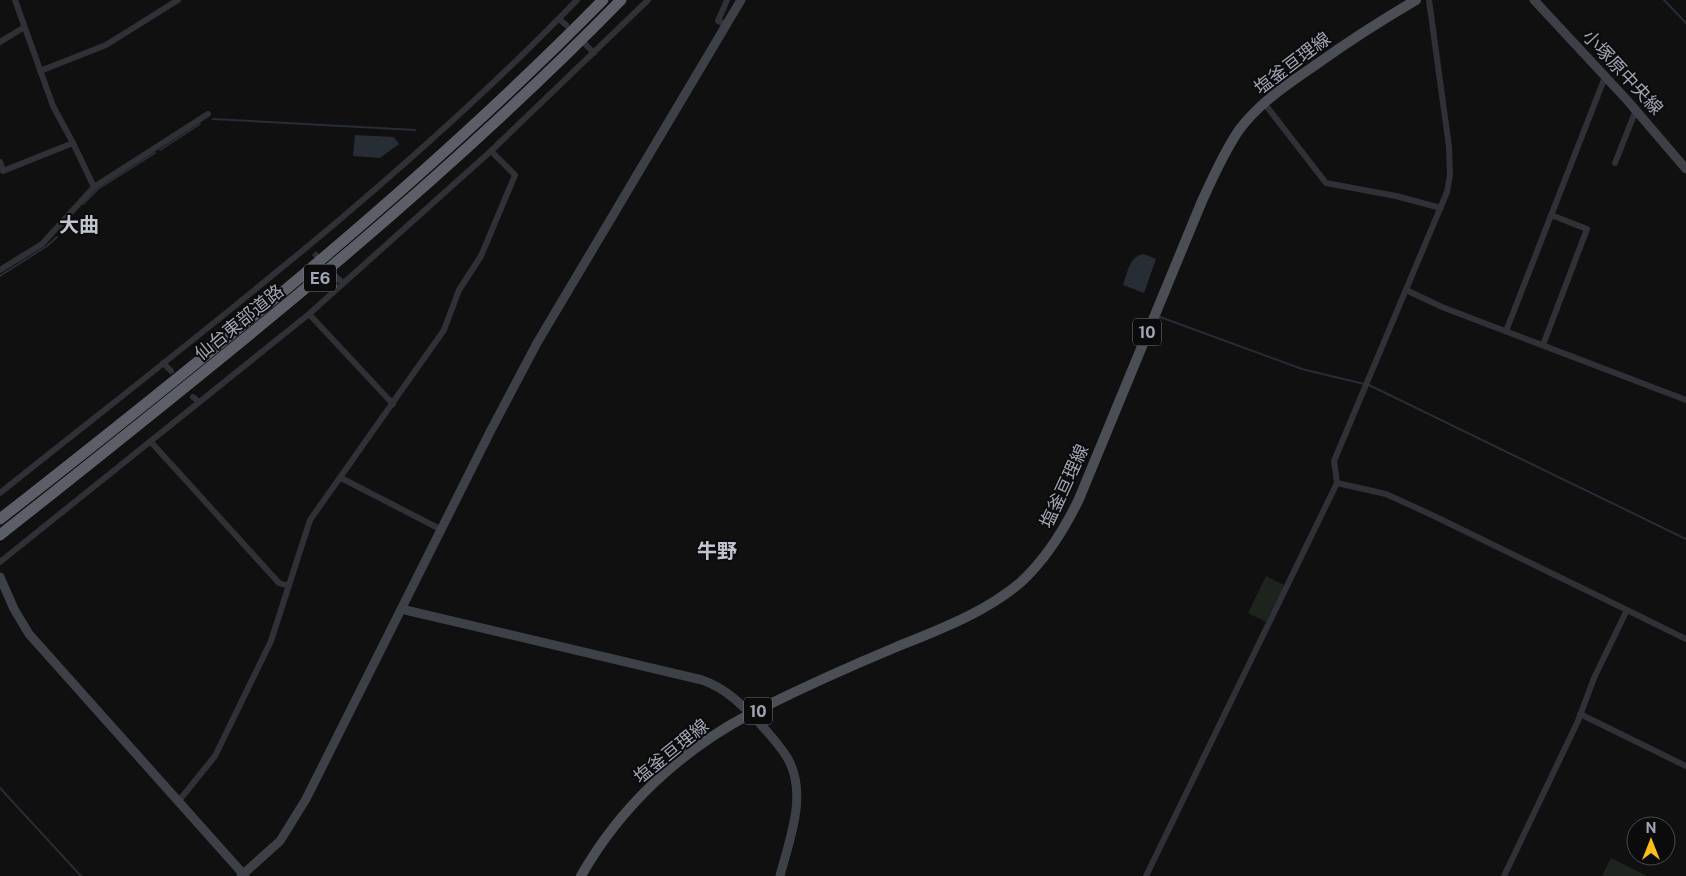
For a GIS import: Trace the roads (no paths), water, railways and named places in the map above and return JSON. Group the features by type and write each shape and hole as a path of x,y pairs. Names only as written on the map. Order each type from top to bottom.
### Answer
{"highway":[{"name":"仙台東部道路","path":"0,519 181,376 318,264 480,120 604,0"},
{"name":"仙台東部道路","path":"0,535 179,393 325,273 479,136 621,0"}],"main road":[{"name":"塩釜亘理線","path":"581,876 605,839 649,787 699,745 751,714 976,612 1021,582 1040,563 1055,543 1079,499 1214,175 1240,130 1264,103 1284,86 1363,32 1416,0"}],"street":[{"path":"15,0 23,28 52,106 73,143 94,187"},
{"path":"40,71 106,45 178,0"},
{"path":"0,493 308,247 446,125 577,0"},
{"path":"0,562 309,314 491,151 648,0"},
{"path":"726,24 718,21 728,0"},
{"path":"0,577 14,609 29,634 243,875 280,841 306,799 491,430 537,343 741,0"},
{"path":"1146,876 1337,483 1334,461 1363,388 1441,208 1450,175 1449,147 1429,0"},
{"name":"小塚原中央線","path":"1534,0 1636,110 1686,169"},
{"path":"559,19 566,25"},
{"path":"0,42 23,28"},
{"path":"586,45 594,53"},
{"path":"1506,331 1605,77"},
{"path":"1264,103 1326,183 1396,196 1441,208"},
{"path":"1616,163 1636,110"},
{"path":"0,270 42,244 94,187 208,114"},
{"path":"0,162 3,171 73,143"},
{"path":"178,802 215,756 271,642 310,520 444,330 460,290 481,256 515,175 491,151"},
{"path":"1543,345 1587,228 1551,215"},
{"path":"308,247 314,253"},
{"path":"336,277 343,283"},
{"path":"1406,290 1442,307 1686,400"},
{"path":"309,314 393,404"},
{"path":"163,363 171,371"},
{"path":"193,397 199,402"},
{"path":"151,442 279,583 289,586"},
{"path":"341,478 442,530"},
{"path":"1337,483 1386,494 1686,639"},
{"path":"401,609 702,680 724,689 777,742 789,760 795,778 797,797 793,824 780,876"},
{"path":"1504,876 1627,610"},
{"path":"1580,714 1686,766"}],"waterway":[{"path":"1664,0 1686,23"},
{"path":"213,119 415,130"},
{"path":"160,150 200,124"},
{"path":"83,204 98,189 155,153"},
{"path":"62,229 71,217"},
{"path":"0,276 47,246 57,237"},
{"path":"1160,317 1302,369 1364,384"},
{"path":"1369,385 1686,539"},
{"path":"0,788 81,876"}],"tunnel":[{"path":"314,253 336,277"}],"district":[{"name":"大曲","path":"79,225"},
{"name":"牛野","path":"717,551"}]}
